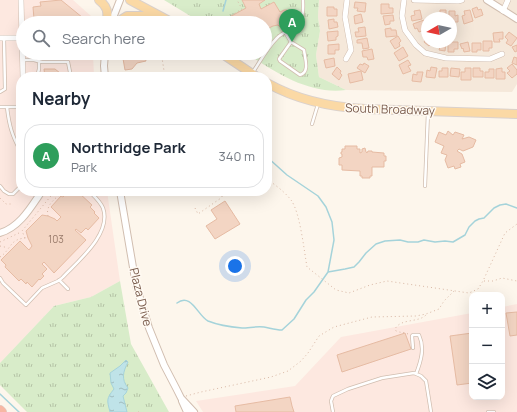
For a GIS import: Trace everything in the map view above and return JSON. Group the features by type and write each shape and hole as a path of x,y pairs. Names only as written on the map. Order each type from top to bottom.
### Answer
{"main road":[{"path":"99,0 107,8 108,16"},
{"path":"130,0 160,16"},
{"path":"127,16 160,16"},
{"path":"232,60 250,72"},
{"name":"South Broadway","path":"272,85 290,94 341,108 517,114"}],"street":[{"path":"21,0 21,16"},
{"path":"114,16 120,0"},
{"path":"346,59 351,50 345,17 347,0"},
{"path":"404,0 402,16 405,30 416,45 425,53 446,58 490,59 502,54"},
{"path":"414,0 462,0"},
{"path":"487,0 517,19"},
{"path":"503,11 508,0"},
{"path":"2,38 16,38"},
{"path":"23,60 23,72"},
{"path":"104,60 105,72"},
{"path":"0,233 6,231 19,222 38,196"},
{"name":"Plaza Drive","path":"121,196 136,285 143,310 154,343 181,398 186,412"},
{"name":"Plaza Drive","path":"181,398 194,412"}],"lane":[{"path":"272,44 282,34 296,25 301,19 303,0"},
{"path":"285,32 291,42 304,50 306,70 300,76 279,59 291,42"},
{"path":"0,92 6,89 2,38"},
{"path":"23,60 68,62 70,72"},
{"path":"256,72 263,60"},
{"path":"37,72 39,61"},
{"path":"312,124 319,103"},
{"path":"0,107 16,107"},
{"path":"6,107 9,124 16,142"},
{"path":"425,186 428,111"},
{"path":"0,186 9,194 13,194 16,191"},
{"path":"0,278 26,305 42,288 59,280 90,250 102,231 104,226 104,215 100,202 94,196"},
{"path":"59,280 68,289"},
{"path":"413,348 412,336 419,335 422,348 421,359 416,374"},
{"path":"333,412 331,400 333,396 348,389 382,378 414,373 421,376 426,381 431,412"},
{"path":"488,412 494,412"}],"path":[{"path":"231,16 242,9 237,0"},
{"path":"162,60 164,72"},
{"path":"272,183 292,201 298,219 306,267 336,290 349,292 370,285 387,282 469,293 478,289 505,233 517,224"},
{"path":"0,242 22,231 51,196"},
{"path":"48,216 47,211 49,206 57,196"},
{"path":"195,208 198,214 222,198 222,196"},
{"path":"0,198 6,204 12,204"},
{"path":"22,231 25,238"},
{"path":"0,257 5,254 8,247 15,240 28,238"},
{"path":"0,246 8,247"},
{"path":"483,281 493,281 502,278 517,281"},
{"path":"181,398 201,392 271,377 288,371 301,361 319,336 334,327 372,317 416,316 426,314 439,309 454,290"},
{"path":"412,336 404,332 396,332 395,329 400,324 419,319 424,317 426,314"}],"shaded area":[{"path":"0,0 73,0 91,16 16,16 16,60 93,60 94,72 16,72 16,196 108,196 120,281 91,297 54,306 0,363"},
{"path":"319,0 517,0 517,84 512,92 346,90 319,77 316,55 320,31 318,17"},
{"path":"517,304 517,412 203,412 196,401 295,386 341,337 469,314 469,400 505,400 505,306"}],"green space":[{"path":"164,0 319,0 318,17 320,31 316,55 319,77 346,90 332,91 306,86 269,68 257,60 272,60 272,16 190,16"},
{"path":"120,281 131,344 169,412 27,412 0,385 0,363 54,306 91,297"}],"water":[{"path":"126,360 128,362 124,372 124,382 128,388 123,396 127,412 110,412 108,400 114,389 111,383 110,373"}],"building":[{"path":"61,0 81,16 34,16 33,7 41,6 40,2"},
{"path":"242,0 265,0 259,4 261,9 274,2 280,12 287,10 290,14 294,11 296,16 280,27 278,25 272,26 272,16 231,16 246,8"},
{"path":"355,2 366,3 365,12 357,11 358,8 354,8"},
{"path":"381,4 389,4 389,8 393,8 393,13 381,14"},
{"path":"327,7 334,7 334,9 337,9 337,16 327,16"},
{"path":"477,7 478,10 481,9 483,15 475,18 472,9"},
{"path":"420,10 421,19 412,21 411,16 415,15 414,11"},
{"path":"440,10 446,10 446,12 440,12"},
{"path":"470,10 473,21 464,24 462,16 465,15 464,11"},
{"path":"361,14 363,22 355,24 354,16"},
{"path":"393,15 394,21 390,21 390,24 385,25 383,16"},
{"path":"334,19 334,22 337,22 338,27 329,29 328,20"},
{"path":"421,21 421,31 419,32 417,28 415,29 413,24"},
{"path":"365,27 366,36 356,37 355,32 359,32 358,28"},
{"path":"391,28 391,30 396,30 397,36 386,37 385,29"},
{"path":"338,31 336,40 328,41 327,32"},
{"path":"503,32 503,39 499,39 500,42 494,42 493,33"},
{"path":"509,32 517,38 511,46 506,43 508,40 505,37"},
{"path":"398,36 401,41 399,43 400,46 395,49 390,41"},
{"path":"367,38 369,48 363,49 362,43 357,43 357,40"},
{"path":"483,41 492,41 492,48 489,48 489,51 483,51"},
{"path":"458,42 458,49 454,49 454,52 448,52 448,48 457,48"},
{"path":"468,42 470,51 464,52 460,44"},
{"path":"472,43 481,43 481,50 472,52"},
{"path":"339,44 339,50 335,50 335,54 328,54 328,45"},
{"path":"517,45 517,51 515,52 512,47"},
{"path":"403,47 408,56 399,61 394,53"},
{"path":"440,48 445,48 445,51 439,50"},
{"path":"372,49 374,59 368,60 367,57 363,57 362,51"},
{"path":"514,57 517,58 517,65 512,63"},
{"path":"334,58 335,66 326,68 324,60"},
{"path":"123,60 146,60 137,63 132,69 125,70"},
{"path":"408,60 411,65 408,66 411,71 403,74 399,65"},
{"path":"364,63 369,66 365,73 357,68 360,64 363,65"},
{"path":"512,64 517,70 517,74 512,78 507,73 510,71 507,68"},
{"path":"337,67 341,71 340,73 342,75 339,80 332,74"},
{"path":"431,67 437,68 435,78 426,77 427,70 430,71"},
{"path":"442,68 448,68 448,77 439,77 439,71 442,71"},
{"path":"451,68 460,69 459,77 450,76"},
{"path":"465,68 471,68 471,80 461,80 461,72 465,72"},
{"path":"473,68 480,68 480,71 483,71 483,77 473,77"},
{"path":"502,68 502,72 505,72 505,79 496,79 496,69"},
{"path":"44,69 55,69 59,72 44,72"},
{"path":"489,69 494,69 494,78 485,78 485,72 489,72"},
{"path":"361,71 363,80 350,83 348,74"},
{"path":"417,72 423,72 421,82 412,81 413,74 417,75"},
{"path":"448,131 453,135 455,132 464,135 462,139 469,137 476,140 473,147 463,151 459,149 457,151 462,154 465,162 460,164 461,167 455,169 454,166 448,168 445,160 447,155 441,153 444,146 435,142 439,132 446,135"},
{"path":"345,146 357,146 357,149 360,149 360,153 362,152 362,149 365,148 367,153 368,151 372,151 384,153 384,156 386,156 386,161 384,161 384,167 372,167 372,176 370,176 370,178 362,178 362,176 360,176 360,171 342,170 342,165 339,165 339,158 342,157 341,152 342,149 345,149"},
{"path":"61,196 82,196 92,205 90,207 99,218 88,230 86,228 81,233 76,229 75,230 86,240 54,273 44,262 42,264 47,269 42,274 44,276 32,287 21,279 19,281 5,267 6,265 1,260 20,241 29,250 32,246 26,231 42,215 48,216 57,221 61,217 51,207"},
{"path":"225,201 240,224 215,239 206,226 217,219 211,210"},
{"path":"517,312 517,335 510,336 506,313"},
{"path":"405,333 411,349 342,372 337,355"},
{"path":"469,333 469,383 457,385 450,336"},
{"path":"290,397 294,412 236,412 235,406"}],"waterway":[{"path":"223,11 226,0"},
{"path":"272,162 287,175 318,196 326,207 332,222 334,240 328,272"},
{"path":"177,303 182,300 186,300 208,321 220,325 242,328 264,327 282,330 294,319 306,300 314,292 328,272 354,267 376,244 385,241 400,240 408,242 418,242 424,240 435,242 453,242 465,235 469,227 475,221 484,218 494,208 506,204 517,208"},
{"path":"0,394 19,412"}],"place":[{"name":"Northridge Park","path":"292,42"}]}
